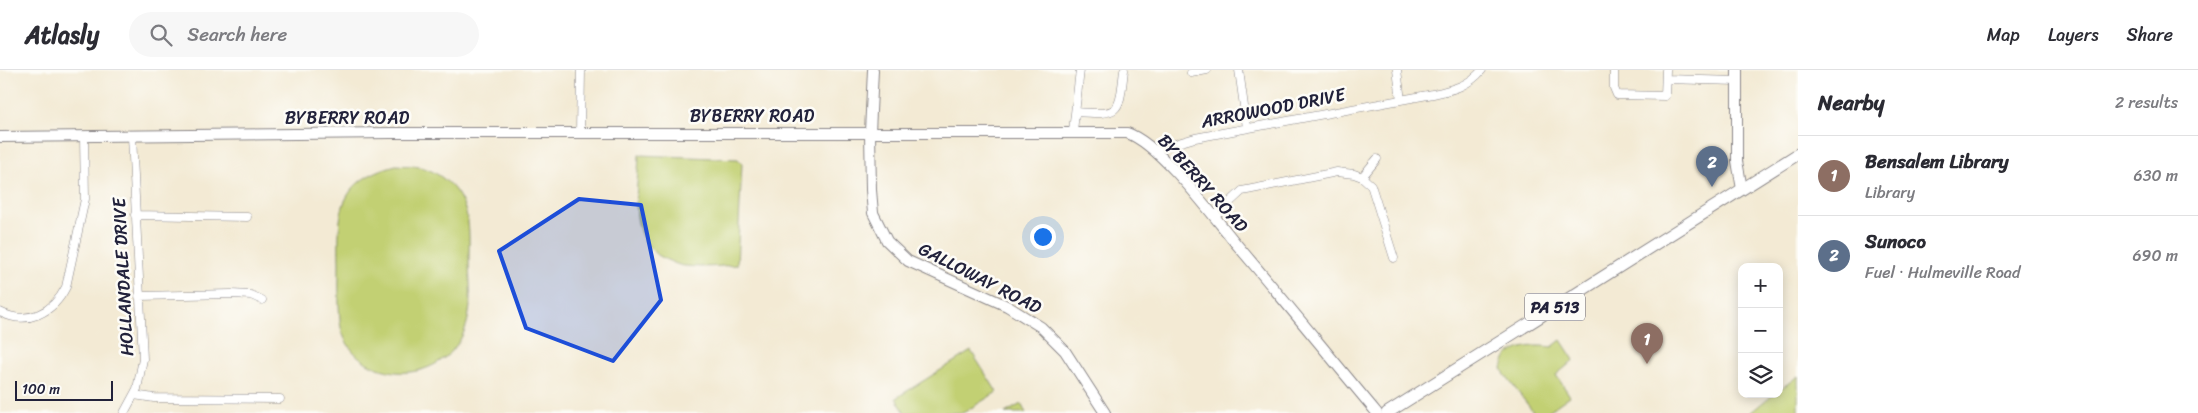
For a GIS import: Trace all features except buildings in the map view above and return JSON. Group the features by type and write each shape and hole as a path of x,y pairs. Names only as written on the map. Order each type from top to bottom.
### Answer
{"main road":[{"name":"PA 513","path":"1387,413 1798,154"}],"street":[{"path":"580,133 581,70"},
{"name":"GALLOWAY ROAD","path":"873,70 870,132 873,213 887,241 896,251 913,264 1007,306 1041,327 1065,351 1105,413"},
{"path":"1073,131 1078,113 1080,70"},
{"path":"1078,113 1104,114 1115,111 1120,104 1124,70"},
{"path":"1191,74 1207,70"},
{"path":"1239,70 1247,128"},
{"path":"1397,70 1401,100"},
{"name":"ARROWOOD DRIVE","path":"1154,150 1195,138 1433,94 1462,86 1475,78 1482,70"},
{"path":"1614,70 1614,88 1617,95 1665,96 1666,70"},
{"path":"1737,70 1736,161 1742,189"},
{"path":"1666,79 1737,81"},
{"name":"BYBERRY ROAD","path":"0,137 1073,131 1127,133 1137,137 1154,150 1214,217 1377,413"},
{"path":"0,312 18,318 42,314 60,300 63,294 84,199 84,136"},
{"name":"HOLLANDALE DRIVE","path":"124,413 140,379 143,359 132,136"},
{"path":"1362,177 1377,159"},
{"path":"1214,217 1242,191 1337,172 1362,177 1371,185 1394,258"},
{"path":"136,215 247,217"},
{"path":"139,296 232,294 251,295 262,300"},
{"path":"134,395 141,398 280,399"}],"highlighted area":[{"path":"579,199 641,205 661,300 613,361 526,328 499,251"}],"green space":[{"path":"639,155 738,159 742,163 737,265 683,266 665,259 652,251 644,240 639,227 637,213 636,198"},
{"path":"396,165 425,168 437,174 448,183 464,205 468,220 469,236 470,300 465,330 458,344 435,364 421,370 405,372 389,371 366,363 350,348 341,327 339,306 339,228 345,200 352,189 362,180"},
{"path":"1561,340 1574,360 1556,375 1570,396 1546,413 1534,413 1505,375 1502,368 1504,361 1506,357 1516,350 1534,346 1552,347"},
{"path":"971,351 997,392 963,413 905,413 896,398"},
{"path":"1798,376 1798,413 1750,413 1768,398 1783,398 1783,387"},
{"path":"1021,404 1026,413 1005,413"}],"place":[{"name":"Sunoco","path":"1712,187"},
{"name":"Bensalem Library","path":"1647,364"}]}
